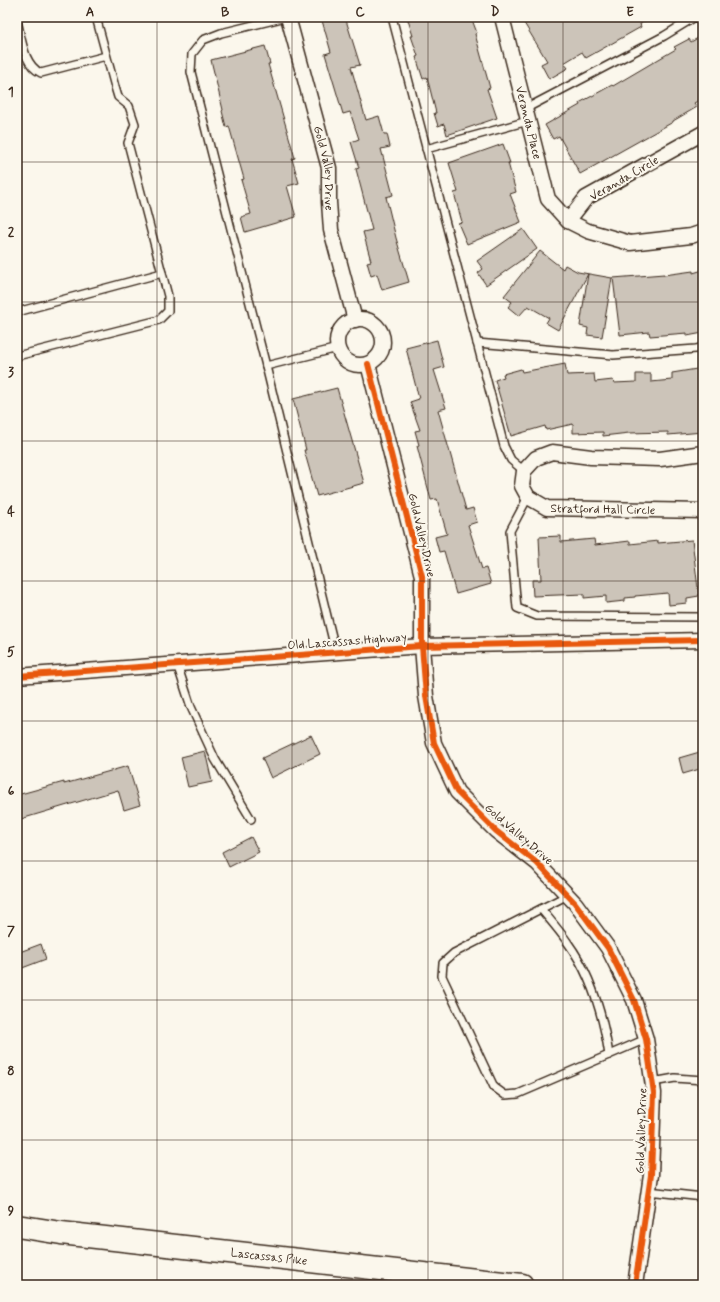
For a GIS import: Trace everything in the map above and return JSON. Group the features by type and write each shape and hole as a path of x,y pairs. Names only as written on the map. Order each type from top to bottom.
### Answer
{"main road":[{"name":"Lascassas Pike","path":"17,1226 61,1233 522,1285"}],"street":[{"name":"Gold Valley Drive","path":"287,17 329,168 331,230 355,320"},
{"name":"Veranda Place","path":"502,17 548,199 568,221"},
{"name":"Veranda Circle","path":"568,221 586,198 703,133"},
{"path":"568,221 588,231 630,243 691,236 703,232"},
{"path":"355,320 368,320 375,324 383,337 381,353 376,359 368,364 353,364 340,354 338,348 337,341 343,326 349,321 355,320"},
{"name":"Gold Valley Drive","path":"368,364 422,576 422,646 426,696 434,743 457,792 496,831 537,863 568,895 608,948 634,1000 646,1039 654,1094 651,1175 635,1285"},
{"path":"528,497 522,486 524,471 536,458 552,452 591,457 660,458 703,453"},
{"name":"Stratford Hall Circle","path":"528,497 547,508 703,511"},
{"name":"Old Lascassas Highway","path":"17,676 422,646 703,640"}],"lane":[{"path":"17,356 159,320 168,311 168,296 128,143 135,124 129,106 118,97 96,17"},
{"path":"287,17 221,33 203,40 192,54 191,72 266,366 336,653"},
{"path":"392,17 504,446 511,460 524,471"},
{"path":"426,149 527,115 696,17"},
{"path":"17,21 27,60 34,70 41,73 106,56"},
{"path":"17,312 162,273"},
{"path":"477,343 613,355 696,349 703,347"},
{"path":"266,366 338,348"},
{"path":"528,497 510,531 517,608 537,616 703,617"},
{"path":"177,664 191,707 215,759 251,819"},
{"path":"568,895 454,953 443,963 442,976 494,1087 505,1095 518,1094 646,1039"},
{"path":"541,909 568,944 595,993 604,1026 609,1055"},
{"path":"653,1082 675,1078 703,1080"},
{"path":"648,1191 703,1197"}],"building":[{"path":"321,17 345,17 360,65 351,67 366,120 379,116 384,134 387,134 390,147 381,149 393,195 386,197 409,282 382,290 377,274 371,276 367,262 371,261 363,232 372,230 356,169 359,168 351,142 359,139 350,112 343,114 325,54 331,52"},
{"path":"407,17 471,17 477,33 475,34 490,88 487,89 497,118 447,135 444,124 438,126 427,77 423,79 416,57 418,56 411,36 413,36"},
{"path":"535,17 652,17 640,24 641,27 586,58 582,52 564,63 568,68 549,79 541,64 547,61 524,23"},
{"path":"703,35 703,98 694,103 697,107 580,174 559,136 553,139 545,125 580,105 579,103 612,85 613,86 676,49 674,47 689,39 691,42"},
{"path":"265,46 270,64 268,64 295,158 292,159 299,183 287,186 296,217 245,232 241,217 251,214 241,180 244,179 229,126 226,127 211,60"},
{"path":"503,144 510,163 508,163 516,192 510,194 521,222 467,244 458,223 462,222 454,193 458,192 449,163"},
{"path":"523,229 537,249 486,285 478,273 483,269 477,261"},
{"path":"540,251 563,269 565,265 578,272 612,278 602,337 587,335 588,328 580,326 588,274 558,330 546,323 549,318 528,306 519,316 508,307 512,302 504,296"},
{"path":"703,270 703,333 687,336 687,333 650,336 649,332 620,335 613,278 664,275 693,271 693,273"},
{"path":"437,340 444,367 434,370 446,408 438,410 466,510 473,508 477,522 468,525 482,569 486,568 491,584 456,594 444,551 439,552 435,537 447,534 437,499 431,500 417,446 419,445 415,431 420,430 410,402 419,399 406,348"},
{"path":"565,364 567,375 594,374 595,382 613,380 614,383 636,382 636,374 651,374 651,382 672,380 672,373 703,368 703,432 668,435 668,432 629,433 603,436 603,432 573,433 573,424 546,430 545,426 511,436 495,380 504,377 503,374 521,369 522,372"},
{"path":"337,388 364,483 317,496 304,450 306,450 293,399"},
{"path":"561,536 561,542 594,539 595,545 630,541 630,544 692,540 699,596 687,598 687,603 669,605 668,593 635,596 625,598 625,601 606,603 606,596 584,598 584,594 533,596 532,580 541,580 539,537"},
{"path":"311,735 320,754 271,778 262,758"},
{"path":"205,751 212,782 188,787 181,757"},
{"path":"703,751 703,768 683,774 679,758"},
{"path":"128,766 140,805 124,810 118,790 21,819 17,807 17,795 64,782 64,784"},
{"path":"251,837 259,852 229,867 222,852"},
{"path":"41,944 46,959 17,970 17,953"}],"cycle path":[{"path":"368,364 422,576 422,646 426,696 434,743 457,792 496,831 537,863 575,903 608,948 634,1000 646,1039 654,1093 651,1175 635,1285"},
{"path":"17,676 422,646 703,640"}]}
